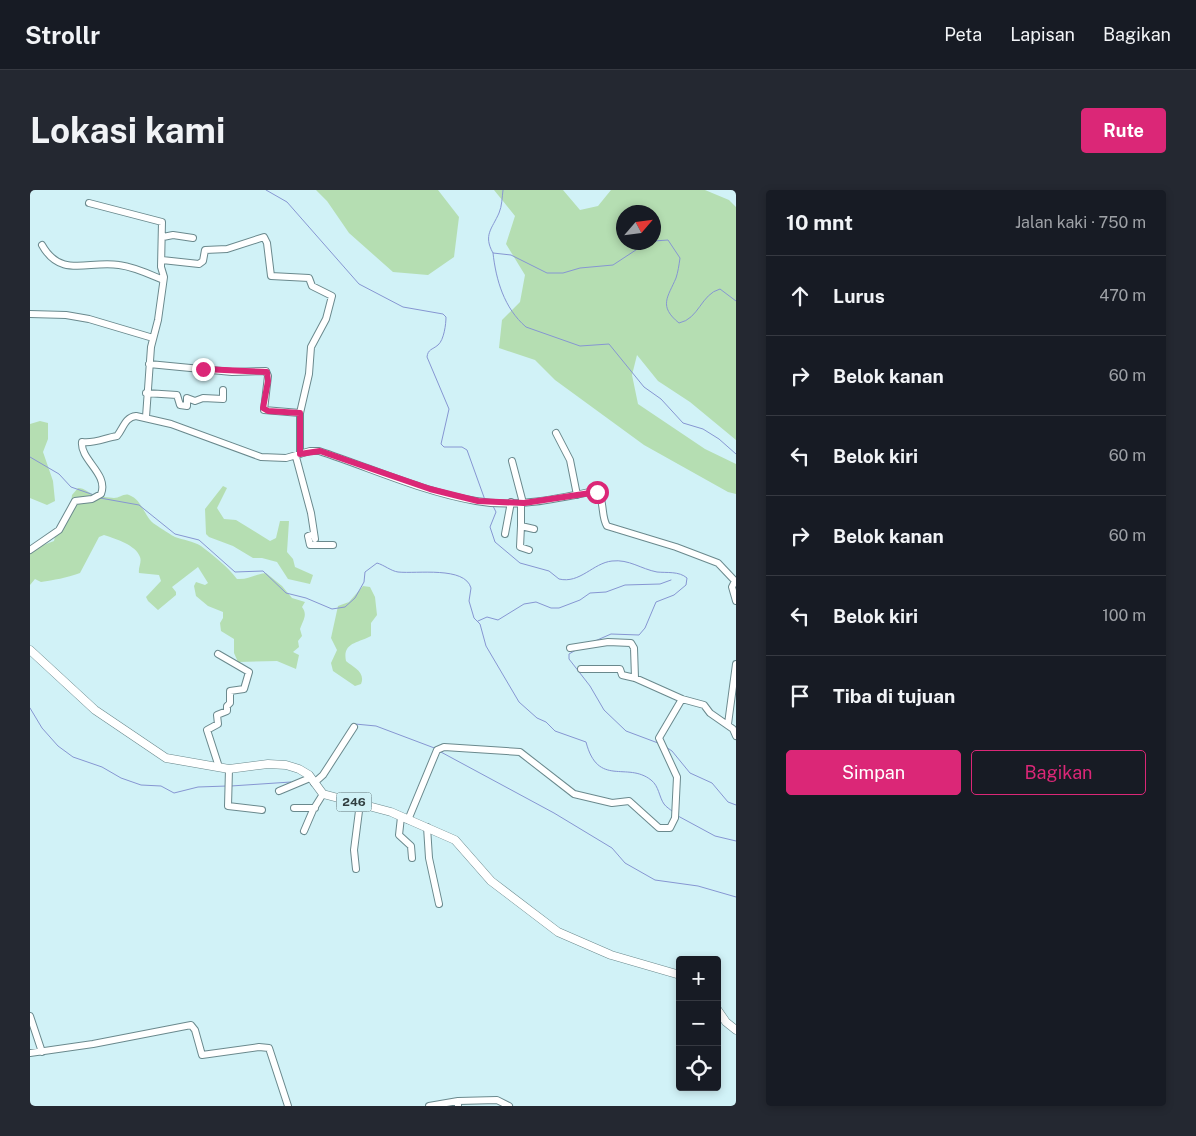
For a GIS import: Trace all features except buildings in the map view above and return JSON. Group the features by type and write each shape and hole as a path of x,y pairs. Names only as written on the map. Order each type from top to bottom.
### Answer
{"main road":[{"name":"246","path":"30,650 95,710 156,752 171,759 229,769 268,764 286,765 299,769 323,794 404,818 458,842 491,881 558,932 625,960 676,974"},
{"path":"721,1015 726,1022 736,1030"}],"street":[{"path":"88,203 160,220 163,224 163,280 158,320 149,364 146,417"},
{"path":"163,237 193,238"},
{"path":"162,260 199,264 203,261 205,250 227,249 264,237 268,243 271,276 309,278 312,286 332,296 326,319 312,343 309,374 300,413 298,455 312,513 315,536 308,536 310,545 333,545"},
{"path":"42,245 47,253 60,264 76,266 119,265 140,270 163,280"},
{"path":"30,314 66,314 153,338"},
{"path":"149,364 232,372 266,371 268,376 264,410 300,413"},
{"path":"146,393 177,395 180,405 187,406 188,398 195,401 203,398 223,400 223,390"},
{"path":"30,550 59,530 76,501 101,494 101,480 82,448 82,442 90,443 106,436 117,436 131,417 146,417 261,457 298,455 320,451 478,501 522,503 597,492 601,498 604,521 612,528 651,538 718,562 726,568 735,581 732,587 736,601"},
{"path":"556,433 570,460 577,495"},
{"path":"512,462 522,503 520,547 529,550"},
{"path":"505,534 512,502"},
{"path":"520,526 534,529"},
{"path":"570,648 608,642 630,643 634,648 635,678"},
{"path":"218,654 249,672 244,689 230,691 230,703 227,706 227,711 218,715 218,724 207,730 217,755 219,767"},
{"path":"728,724 736,664"},
{"path":"581,669 620,669 621,674 635,678 682,699 704,705 710,713 728,724 736,736"},
{"path":"412,858 411,846 400,835 404,818 436,750 444,747 520,752 574,794 612,803 629,801 660,828 670,828 675,818 677,777 674,766 658,740 682,699"},
{"path":"279,791 312,781 324,773 354,727"},
{"path":"229,769 228,806 262,810"},
{"path":"304,831 314,808 323,794"},
{"path":"356,869 354,850 360,804"},
{"path":"294,808 314,808"},
{"path":"427,827 426,838 439,904"},
{"path":"30,1016 42,1052"},
{"path":"30,1053 190,1025 195,1030 202,1055 259,1047 269,1048 288,1106"},
{"path":"429,1106 497,1100 510,1106"}],"green space":[{"path":"316,190 438,190 459,217 454,257 428,275 393,272 349,233 327,201"},
{"path":"494,190 563,190 580,210 598,206 611,190 705,190 729,200 736,207 736,440 690,402 658,381 637,355 632,375 638,404 705,449 736,464 736,494 728,492 644,445 555,380 535,360 499,348 502,320 520,302 525,275 506,244 515,216"},
{"path":"40,421 48,423 48,439 43,452 53,481 55,501 47,505 30,498 30,424"},
{"path":"223,486 227,488 217,508 224,519 236,520 270,541 276,538 280,521 289,521 287,552 293,559 295,567 313,575 310,584 288,579 277,562 253,558 233,546 209,537 206,534 205,509"},
{"path":"78,488 102,497 114,498 129,495 134,497 152,522 175,537 201,546 225,565 237,579 245,579 266,573 282,586 292,598 305,602 302,607 305,613 300,629 302,636 298,641 299,647 293,652 299,655 296,669 277,661 238,662 234,653 234,639 221,631 220,623 223,618 223,612 208,606 196,596 194,586 196,582 205,585 208,583 198,567 172,587 176,595 158,610 146,597 161,581 159,575 139,573 140,559 138,553 125,543 114,538 104,535 99,537 80,573 41,582 35,579 30,585 30,550 54,541 69,507 72,495"},
{"path":"363,586 370,587 375,597 377,615 371,623 371,636 352,644 345,655 346,661 358,670 362,676 361,684 355,686 333,671 331,663 337,650 331,638 338,606 349,602"}],"waterway":[{"path":"266,190 287,202 359,284 403,307 443,314 446,317 442,340 429,351 427,357 449,409 441,444 444,447 462,447 467,450 485,500"},
{"path":"503,190 500,210 491,228 489,237 493,253 511,255 547,273 563,273 580,268 613,265 636,250"},
{"path":"661,240 668,240 680,258 676,278 667,301 669,311 679,323 691,317 708,296 720,289 736,301"},
{"path":"493,253 502,293 512,311 526,327 580,346 609,344 644,387 661,399 683,423 703,429 719,439 736,454"},
{"path":"30,457 59,474 71,487 94,495"},
{"path":"100,498 139,505 175,534 199,540 235,572 263,571 286,593 306,598 332,609 345,607 355,598 364,582 365,572 377,563 398,572 439,572 460,576 467,581 471,588 469,601 474,618 480,624 486,646 519,702 555,731 586,742 591,756 598,765 614,771 642,775 651,780 656,785 664,804 673,812"},
{"path":"493,506 496,512 490,527 495,542 520,563 549,571 559,579 573,579 599,565 612,561 629,563 657,572 677,573 687,578 686,585 674,595 656,602 645,628 639,635 611,634 595,641"},
{"path":"478,621 487,617 498,620 524,604 536,602 551,608 559,608 580,600 590,593 606,592 625,585 660,584 671,580"},
{"path":"576,650 569,654 569,659 590,686 604,710 626,731 658,743"},
{"path":"30,708 42,728 58,746 73,757 102,767 121,778 141,785 161,786 174,793 198,787 227,786"},
{"path":"355,724 376,726 437,749"},
{"path":"666,747 672,751 690,773 712,783 728,802 736,805"},
{"path":"439,751 554,813 612,848 625,863 655,880 698,886 736,897"},
{"path":"231,786 291,782"},
{"path":"678,816 715,836 736,841"}],"route":[{"path":"203,369 232,372 266,371 268,381 263,408 268,411 300,413 300,454 320,451 430,489 478,501 524,503 597,492"}]}
